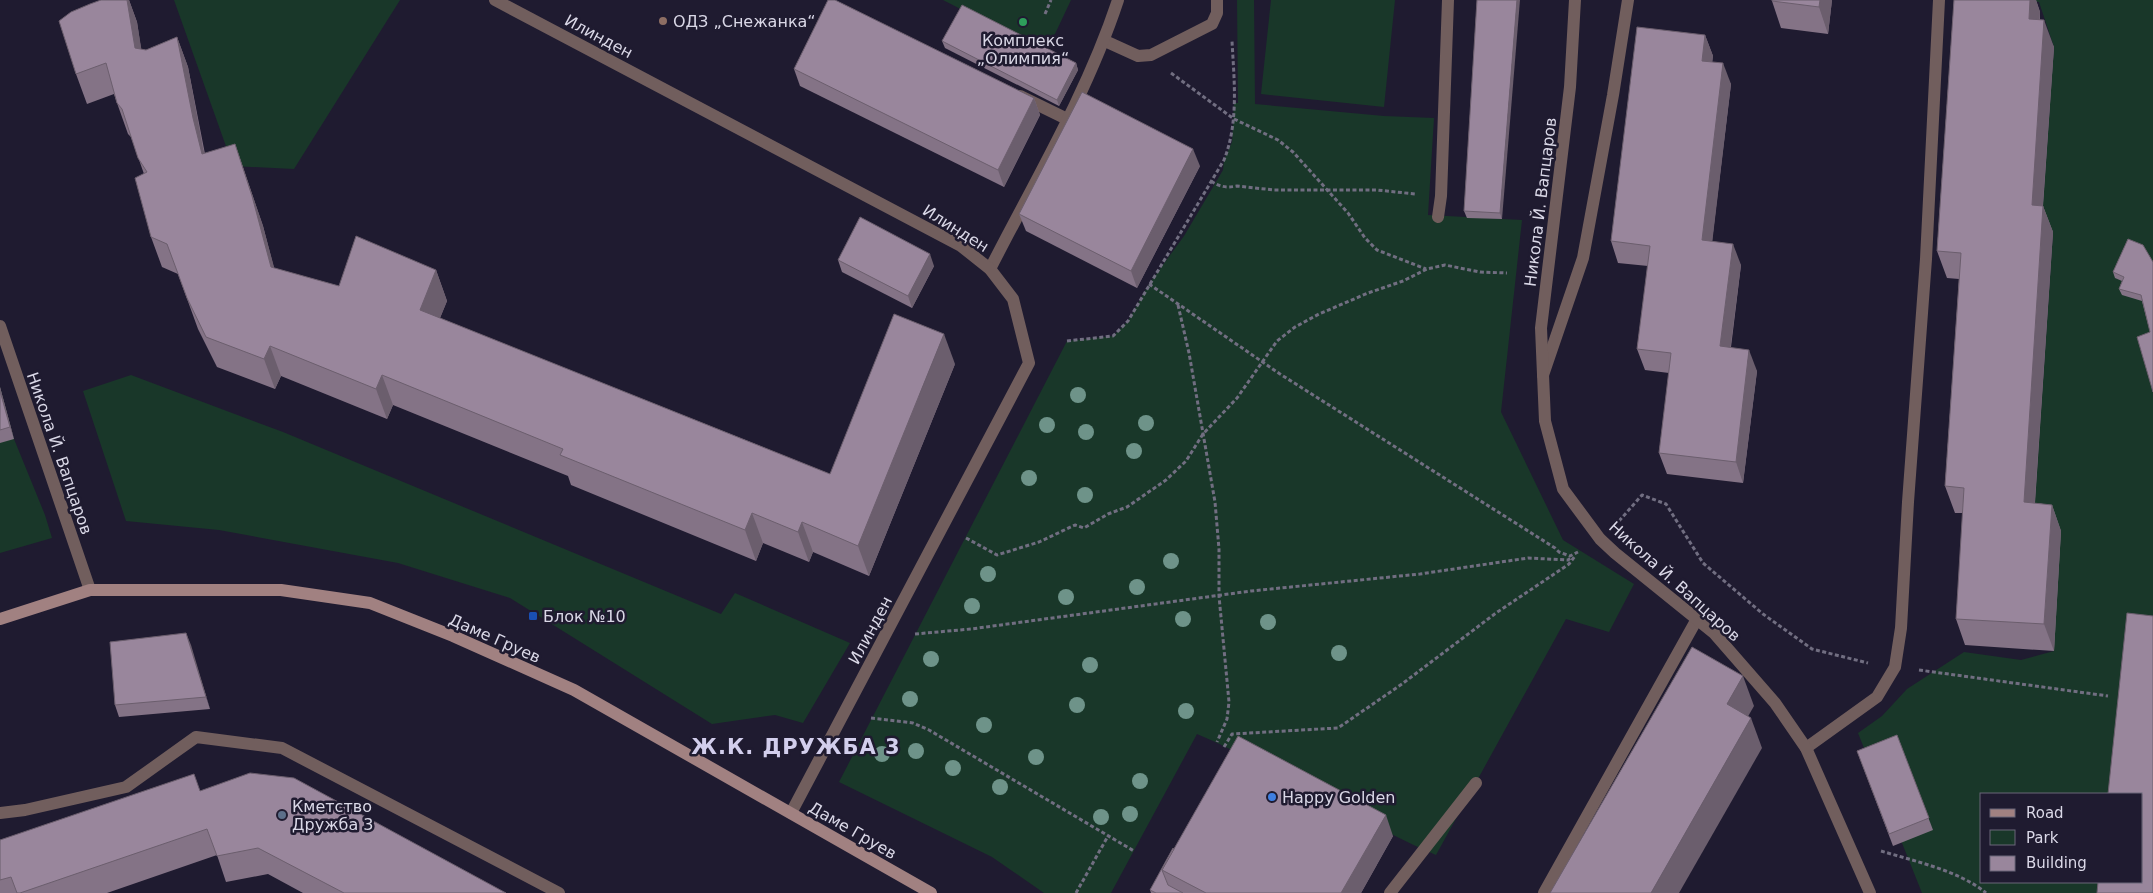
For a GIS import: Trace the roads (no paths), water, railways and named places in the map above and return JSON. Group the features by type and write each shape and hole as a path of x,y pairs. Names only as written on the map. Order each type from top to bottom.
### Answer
{"main road":[{"name":"Даме Груев","path":"0,619 90,590 281,590 370,603 453,636 574,690 931,893"}],"street":[{"name":"Илинден","path":"496,0 961,246 990,269 1013,299 1029,363 791,813"},
{"path":"990,269 1105,41 1118,0"},
{"path":"1105,41 1138,56 1151,55 1212,24 1217,13 1217,0"},
{"path":"1438,217 1441,196 1448,0"},
{"name":"Никола Й. Вапцаров","path":"1575,0 1570,87 1541,328 1545,421 1563,489 1600,539 1714,633 1775,703 1806,748 1870,893"},
{"path":"1542,377 1582,258 1613,96 1628,0"},
{"path":"1806,748 1876,697 1895,667 1901,628 1908,502 1926,259 1939,0"},
{"path":"1008,90 1067,119"},
{"name":"Никола Й. Вапцаров","path":"0,326 90,590"},
{"path":"1544,893 1697,619"},
{"path":"0,813 25,810 126,787 196,737 282,748 560,893"},
{"path":"1390,893 1476,783"}],"place":[{"name":"ОДЗ „Снежанка“","path":"663,21"},
{"name":"Комплекс „Олимпия“","path":"1023,22"},
{"name":"Блок №10","path":"533,616"},
{"name":"Happy Golden","path":"1272,797"},
{"name":"Кметство Дружба 3","path":"282,815"}],"district":[{"name":"Ж.К. ДРУЖБА 3","path":"796,747"}]}
